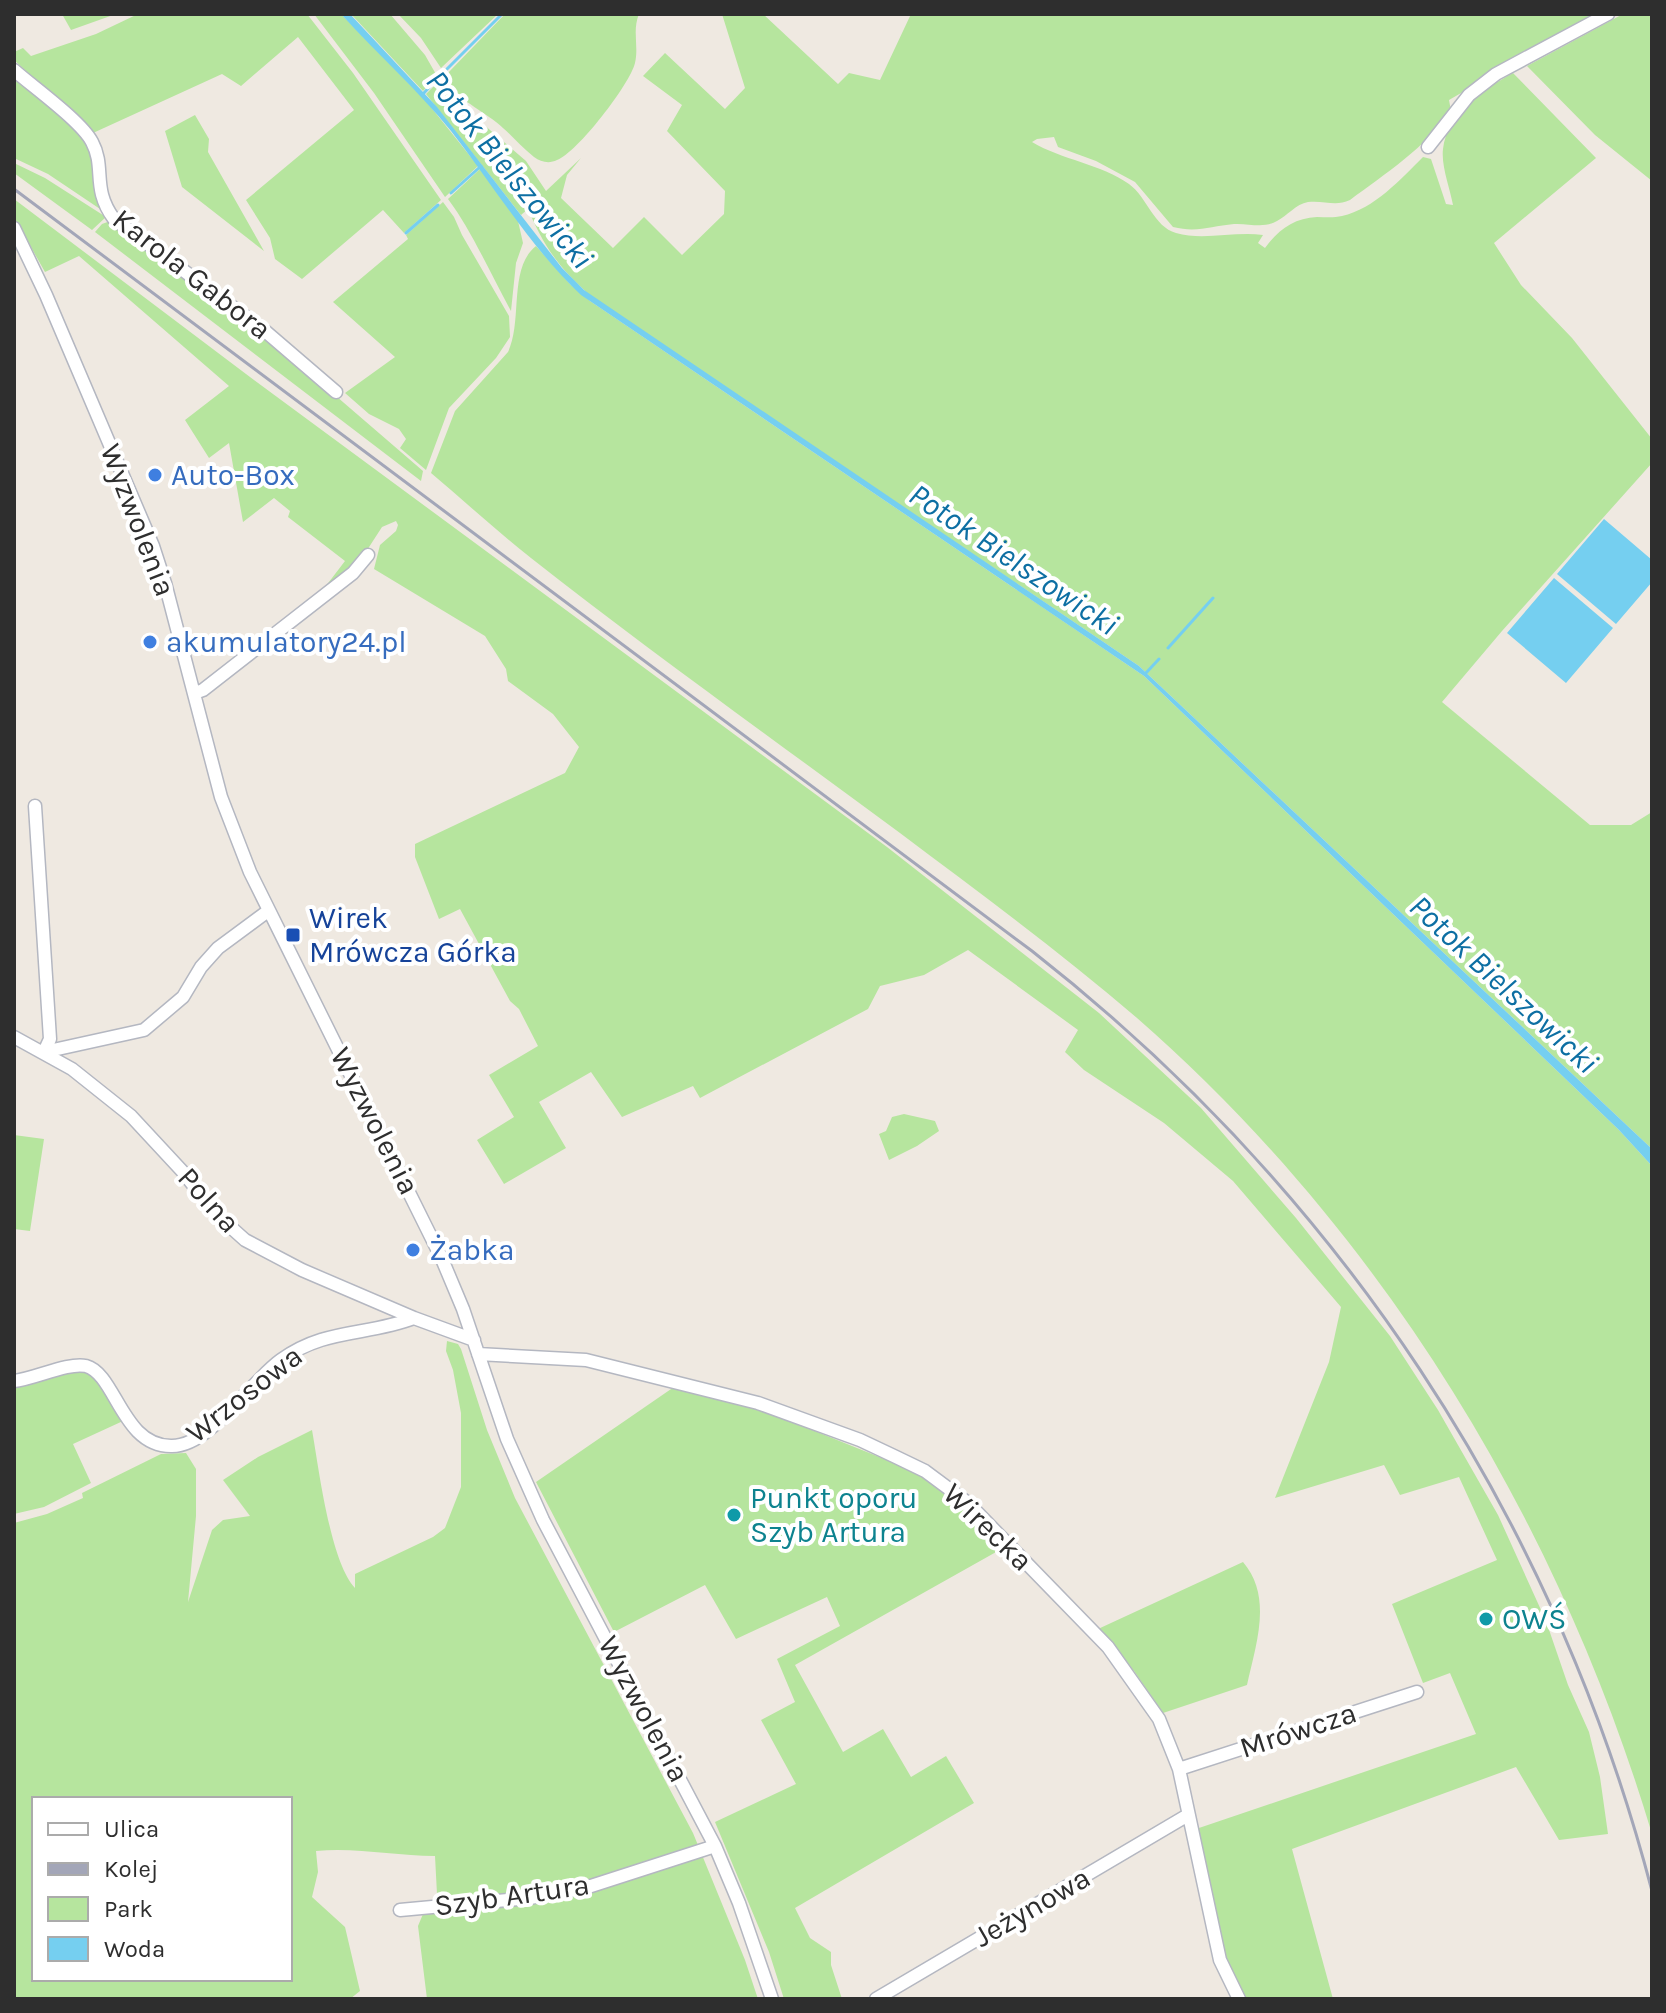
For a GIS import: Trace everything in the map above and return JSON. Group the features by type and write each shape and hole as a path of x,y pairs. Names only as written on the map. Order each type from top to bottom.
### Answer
{"street":[{"path":"1428,147 1469,95 1496,74 1608,14"},
{"name":"Karola Gabora","path":"14,70 81,128 92,142 102,200 114,219 265,331 336,392"},
{"name":"Wyzwolenia","path":"14,228 46,295 153,546 228,818 268,911 448,1271 507,1439 538,1509 715,1846 739,1903 772,1999"},
{"path":"195,693 203,690 353,573 368,555"},
{"path":"35,806 50,1039 44,1052"},
{"path":"44,1052 144,1030 183,997 201,967 218,948 268,911"},
{"name":"Polna","path":"14,1037 72,1069 131,1116 183,1172 216,1214 245,1240 282,1261 414,1318 474,1340"},
{"name":"Wrzosowa","path":"14,1381 78,1365 89,1367 98,1373 124,1416 140,1433 156,1444 184,1445 227,1414 278,1362 301,1347 343,1333 414,1318"},
{"name":"Wirecka","path":"478,1354 586,1360 758,1403 860,1440 925,1471 985,1519 1108,1647 1159,1719 1179,1769 1220,1960 1239,1999"},
{"name":"Mrówcza","path":"1179,1769 1417,1692"},
{"name":"Jeżynowa","path":"876,1999 891,1995 1188,1815"},
{"name":"Szyb Artura","path":"400,1910 530,1898 591,1886 715,1846"}],"green space":[{"path":"62,14 116,14 71,30"},
{"path":"138,14 307,14 353,73 441,200 404,233 383,210 302,279 275,259 270,238 246,200 354,110 298,37 241,86 222,74 93,133 14,60 14,52 23,48 31,56 96,34"},
{"path":"314,14 341,14 426,101 478,166 445,197 374,93"},
{"path":"351,14 390,14 425,55 437,76 423,91"},
{"path":"398,14 498,14 441,68 421,38"},
{"path":"505,14 639,14 635,63 624,86 577,145 554,161 545,162 534,157 496,122 460,96 446,75"},
{"path":"722,14 763,14 838,84 849,73 880,80 911,14 1597,14 1449,100 1451,111 1430,136 1350,200 1304,203 1266,225 1234,224 1197,229 1173,227 1135,182 1096,161 1058,147 1054,137 1032,142 1129,184 1168,230 1197,236 1263,235 1258,243 1265,248 1275,236 1294,223 1309,218 1342,216 1365,207 1406,175 1423,157 1431,159 1446,204 1453,205 1443,163 1446,136 1459,113 1490,87 1513,73 1596,158 1494,243 1521,285 1572,338 1652,439 1652,463 1442,702 1590,825 1631,825 1652,812 1652,1149 1139,666 593,298 554,258 528,209 521,215 426,94 439,81 454,99 526,161 546,191 581,158 567,175 561,198 613,248 644,217 682,255 724,214 725,191 667,131 682,105 643,76 665,53 725,109 745,88"},
{"path":"1623,14 1652,14 1652,181 1595,135 1527,66"},
{"path":"14,75 88,142 106,213 48,174 14,158"},
{"path":"195,115 209,139 208,152 264,251 182,187 165,131"},
{"path":"14,163 45,178 106,217 92,230 14,173"},
{"path":"480,169 518,221 523,243 516,263 511,311 448,199"},
{"path":"14,199 887,847 1099,1013 1201,1108 1296,1218 1390,1336 1438,1410 1498,1515 1546,1621 1568,1685 1589,1732 1600,1777 1608,1834 1559,1840 1516,1767 1292,1849 1333,1999 1244,1999 1228,1968 1196,1829 1476,1734 1450,1673 1423,1683 1392,1604 1497,1560 1459,1477 1400,1495 1384,1465 1275,1498 1329,1362 1341,1307 1233,1181 1164,1123 1084,1070 1065,1052 1078,1030 968,950 924,975 880,986 868,1009 700,1098 693,1086 622,1117 591,1072 539,1102 566,1148 504,1184 477,1140 514,1117 489,1075 538,1046 460,909 439,919 415,857 415,844 565,773 579,747 553,714 508,681 506,669 485,636 374,569 380,545 396,531 396,521 382,527 360,561 319,595 345,561 288,517 290,511 274,498 243,522 229,443 209,458 185,420 229,386 79,256 45,272 14,217"},
{"path":"443,202 509,316 510,337 496,358 449,408 426,470 400,448 406,439 399,429 369,414 345,393 395,357 333,302 408,239 406,235"},
{"path":"113,220 264,334 423,471 421,481 95,232 102,224"},
{"path":"536,246 590,301 1144,676 1619,1130 1652,1166 1652,1834 1613,1718 1567,1606 1513,1496 1452,1390 1384,1289 1308,1192 1226,1102 1108,994 960,878 668,663 518,548 431,473 455,411 508,352 515,325 522,267"},
{"path":"904,1114 935,1121 939,1131 889,1160 879,1134 886,1131 892,1117"},
{"path":"14,1135 44,1139 30,1231 14,1229"},
{"path":"447,1341 458,1344 461,1349 487,1430 515,1498 693,1833 758,1999 427,1999 418,1926 423,1914 438,1913 435,1856 331,1850 316,1851 318,1872 312,1897 345,1927 360,1991 350,1999 14,1999 14,1523 47,1514 83,1498 82,1493 161,1454 186,1453 196,1469 196,1516 188,1602 212,1530 223,1520 250,1516 223,1480 258,1457 312,1430 332,1536 346,1575 355,1588 355,1574 433,1537 445,1528 461,1487 461,1413 446,1351"},
{"path":"76,1369 89,1372 99,1382 123,1421 73,1444 91,1483 44,1507 14,1514 14,1385 48,1379"},
{"path":"674,1387 780,1417 924,1475 977,1518 1005,1547 795,1665 843,1752 883,1729 911,1777 946,1756 974,1803 795,1908 810,1938 831,1952 831,1965 842,1999 784,1999 769,1952 715,1822 796,1784 761,1720 795,1702 777,1659 840,1626 827,1597 736,1639 705,1585 614,1632 536,1482"},
{"path":"1243,1562 1258,1590 1260,1605 1258,1637 1247,1685 1163,1713 1134,1671 1098,1629"}],"water":[{"path":"341,14 350,14 437,107 562,268 584,290 1139,666 1652,1149 1652,1166 1619,1130 1144,676 581,295 529,237 438,116"},
{"path":"1604,519 1652,560 1652,582 1616,624 1557,574"},
{"path":"1554,578 1613,628 1566,683 1507,633"}],"waterway":[{"name":"Potok Bielszowicki","path":"447,69 502,14"},
{"name":"Potok Bielszowicki","path":"423,94 434,82"},
{"name":"Potok Bielszowicki","path":"451,193 481,166"},
{"path":"406,233 438,205"},
{"path":"1168,648 1213,598"},
{"path":"1145,674 1159,659"}],"railway":[{"path":"14,189 1032,951 1143,1045 1244,1146 1337,1255 1420,1370 1493,1491 1557,1619 1610,1752 1652,1891"}],"place":[{"name":"Auto-Box","path":"155,475"},
{"name":"akumulatory24.pl","path":"150,642"},
{"name":"Wirek Mrówcza Górka","path":"293,935"},
{"name":"Żabka","path":"413,1250"},
{"name":"Punkt oporu Szyb Artura","path":"734,1515"},
{"name":"OWŚ","path":"1486,1619"}]}
